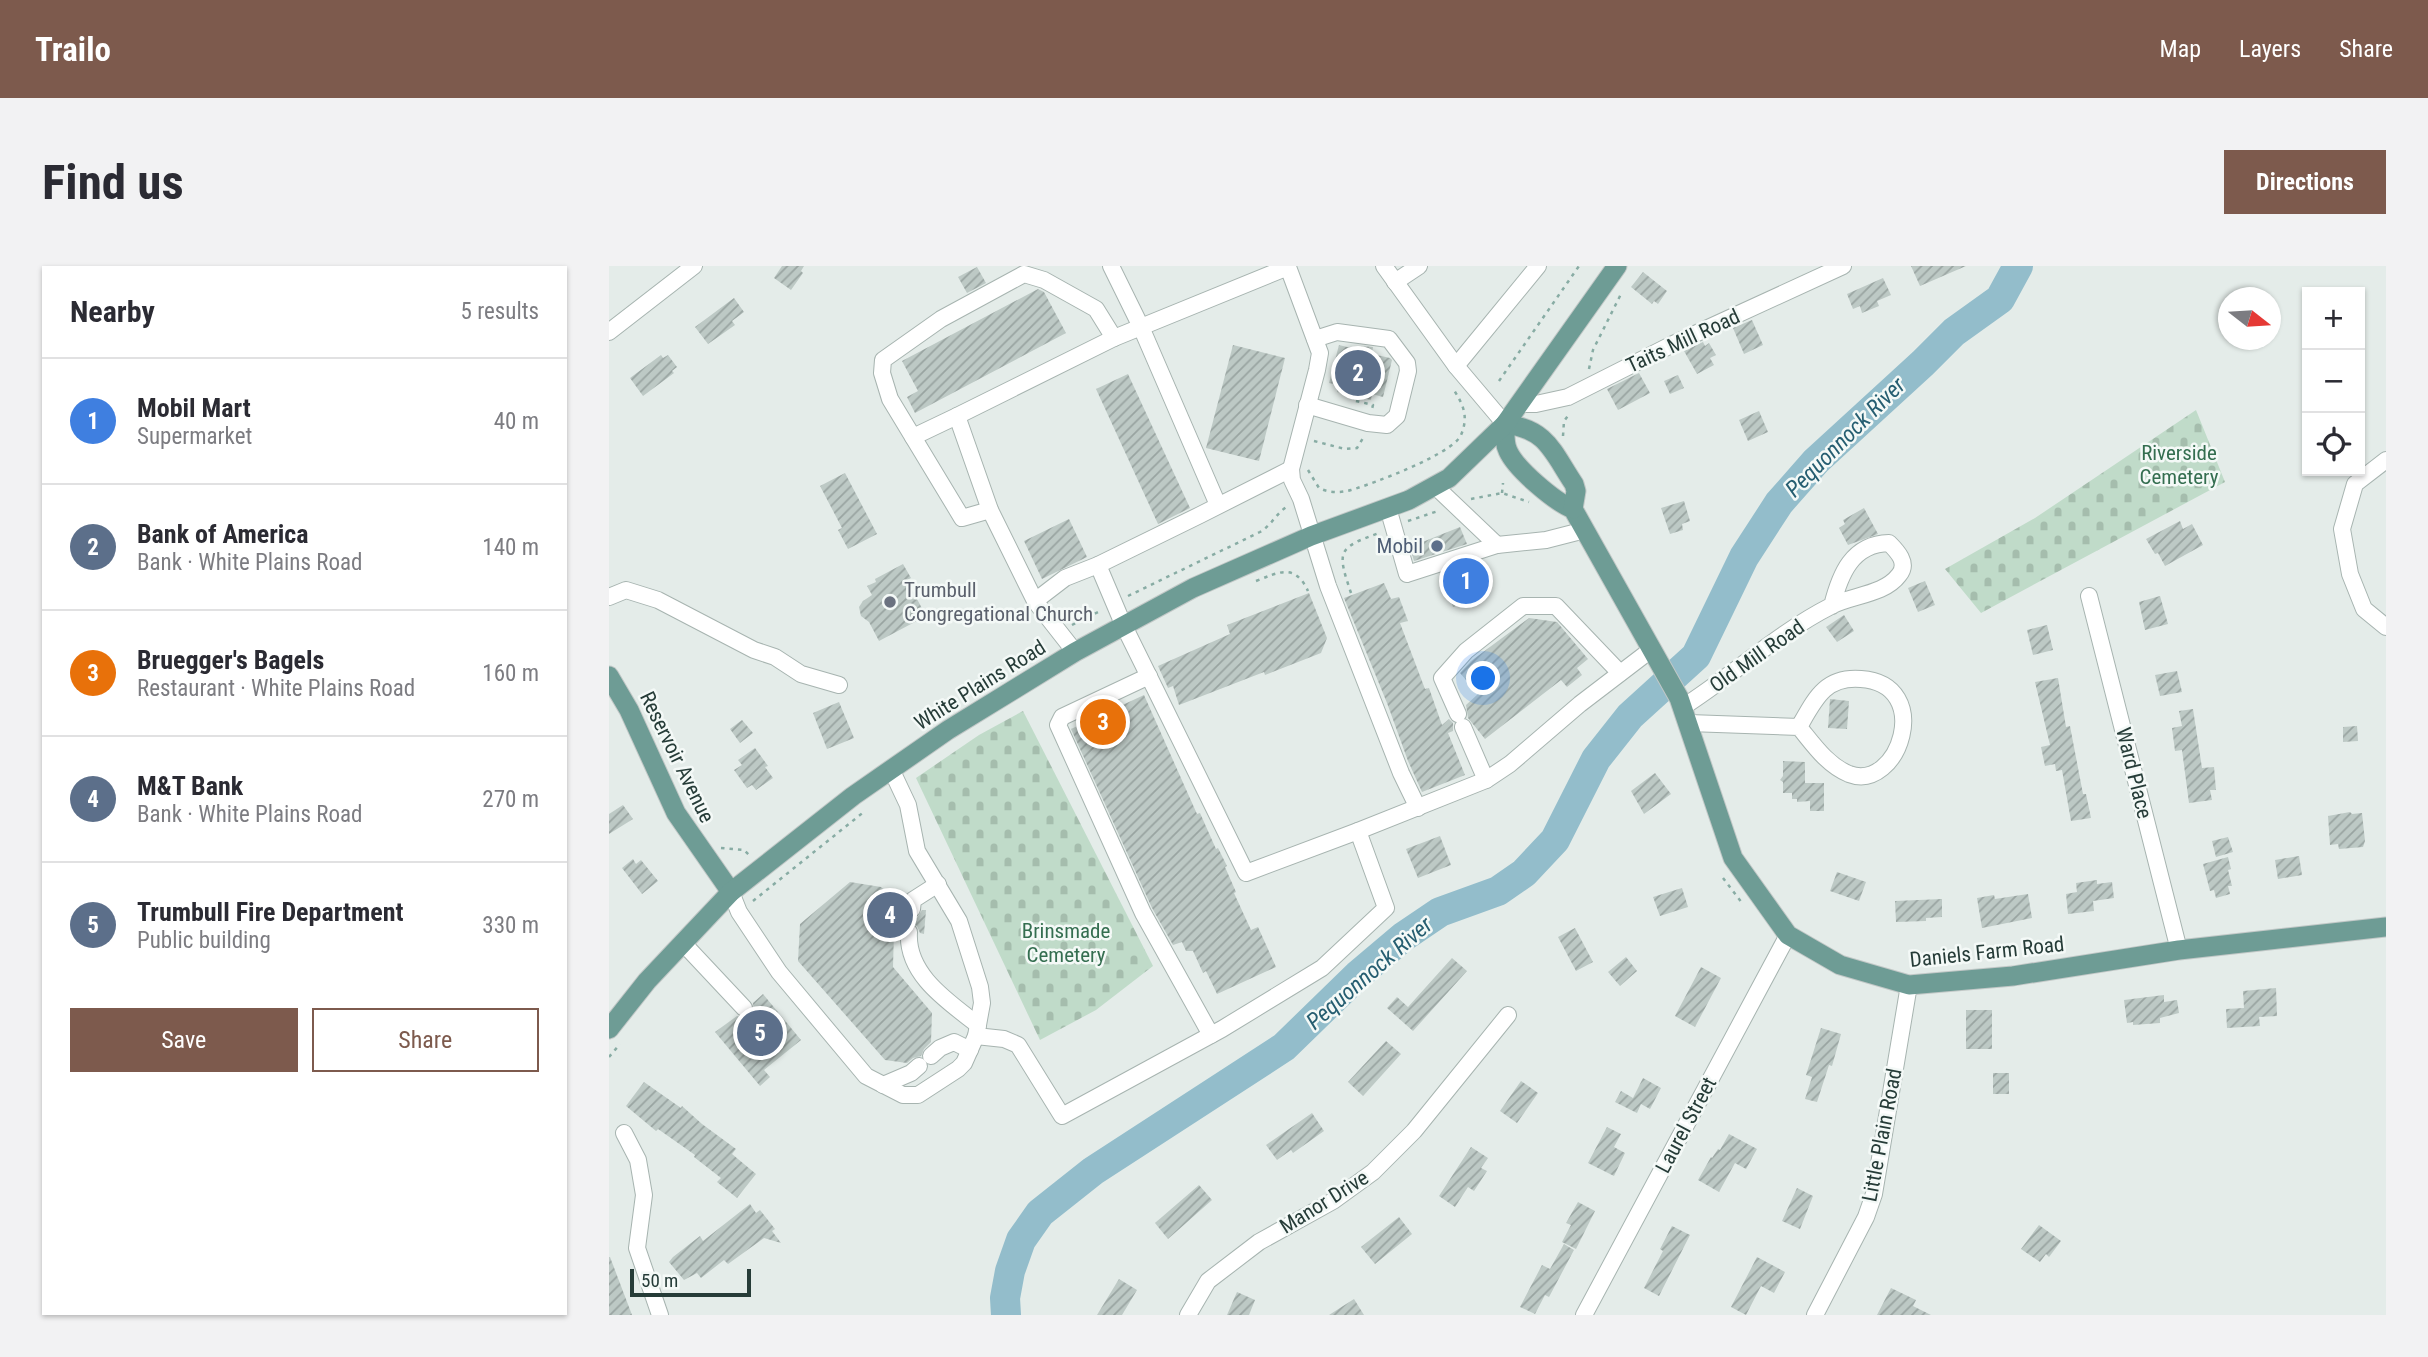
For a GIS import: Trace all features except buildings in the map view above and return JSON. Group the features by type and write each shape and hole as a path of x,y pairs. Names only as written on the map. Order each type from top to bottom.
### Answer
{"main road":[{"name":"White Plains Road","path":"616,1034 647,981 731,892 891,769 948,730 1075,652 1193,587 1311,536 1436,487 1464,465 1505,424 1617,266"},
{"name":"Daniels Farm Road","path":"1573,509 1576,491 1574,484 1547,442 1531,429 1505,424 1505,439 1513,459 1557,500 1573,509 1663,667 1684,709 1733,858 1788,935 1840,965 1909,985 2013,976 2179,950 2386,926"},
{"name":"Reservoir Avenue","path":"609,676 629,710 676,813 731,892"}],"street":[{"path":"609,332 694,266"},
{"path":"1111,266 1141,327 1218,505"},
{"path":"1384,266 1456,366 1505,424"},
{"path":"1395,282 1419,266"},
{"path":"1456,366 1538,266"},
{"name":"Taits Mill Road","path":"1520,404 1536,404 1568,397 1671,345 1843,266"},
{"path":"913,437 1114,338 1288,267 1320,353 1290,469 1292,480 1358,664 1417,808"},
{"path":"990,510 962,518 890,400 883,373 883,360 941,319 1024,274 1044,279 1096,309 1114,338"},
{"path":"1307,405 1368,423 1387,425 1397,416 1408,376 1407,363 1389,339 1337,332 1315,339"},
{"path":"957,416 990,510 1035,601 1075,652"},
{"path":"2386,460 2355,484 2342,529 2350,574 2364,609 2386,627"},
{"path":"1035,601 1066,578 1098,565 1290,469"},
{"path":"1436,487 1497,545"},
{"path":"1388,508 1407,574 1497,545 1546,540 1585,530"},
{"name":"Old Mill Road","path":"1684,709 1767,647 1832,606 1882,588 1900,574 1903,564 1899,553 1889,543 1870,545 1859,552 1847,564 1838,581 1832,606"},
{"path":"1098,565 1123,624 1246,873 1486,780 1652,649"},
{"path":"609,597 625,590 658,600 754,650 775,657 801,674 839,685"},
{"name":"Ward Place","path":"2089,596 2179,950"},
{"path":"1486,780 1442,678 1466,651 1523,606 1556,606 1620,673"},
{"path":"1149,676 1062,717 1058,725 1143,913 1211,1035"},
{"path":"1684,709 1799,727 1835,766 1851,775 1865,776 1884,765 1897,750 1903,734 1899,700 1889,688 1866,679 1847,678 1829,685 1815,698 1799,727"},
{"path":"731,892 739,912 799,998 866,1076 903,1095 918,1095 957,1069 964,1063 974,1037 982,1003 980,986 959,921 917,851 908,804 891,769"},
{"path":"883,1085 911,1073 940,1048 954,1042 974,1037 1004,1039 1019,1045 1062,1116 1211,1035 1322,968 1386,908 1358,831"},
{"path":"912,909 913,901 938,884"},
{"path":"909,932 914,963 974,1037"},
{"name":"Laurel Street","path":"1584,1315 1788,935"},
{"path":"683,943 744,1008"},
{"name":"Little Plain Road","path":"1815,1315 1866,1217 1877,1182 1909,985"},
{"name":"Manor Drive","path":"1188,1315 1208,1281 1248,1250 1333,1201 1373,1172 1414,1131 1508,1014"},
{"path":"624,1133 638,1160 644,1195 637,1248 660,1315"}],"path":[{"path":"1499,381 1579,266"},
{"path":"1588,375 1593,350 1623,289"},
{"path":"1563,438 1564,424 1570,412"},
{"path":"1555,426 1564,424"},
{"path":"1502,493 1503,482"},
{"path":"1060,631 1260,532 1273,522 1278,512"},
{"path":"1255,582 1286,571 1301,579 1308,591"},
{"path":"739,912 866,810"},
{"path":"609,1057 616,1034"}],"green space":[{"name":"Riverside Cemetery","path":"2196,410 2225,482 1981,613 1945,569 2035,518"},
{"name":"Brinsmade Cemetery","path":"1023,711 1153,966 1096,1010 1040,1040 916,778 979,735"}],"waterway":[{"name":"Pequonnock River","path":"1006,1315 1005,1298 1010,1271 1021,1240 1040,1213 1093,1171 1284,1047 1358,975 1403,937 1440,912 1498,891 1524,873 1555,840 1596,759 1630,716 1696,656 1744,557 1779,503 1816,461 1954,332 2000,299 2018,266"}],"place":[{"name":"Bank of America","path":"1358,373"},
{"name":"Mobil","path":"1437,546"},
{"name":"Mobil Mart","path":"1466,581"},
{"name":"Trumbull Congregational Church","path":"890,602"},
{"name":"Bruegger's Bagels","path":"1103,722"},
{"name":"M&T Bank","path":"890,915"},
{"name":"Trumbull Fire Department","path":"760,1033"}]}
